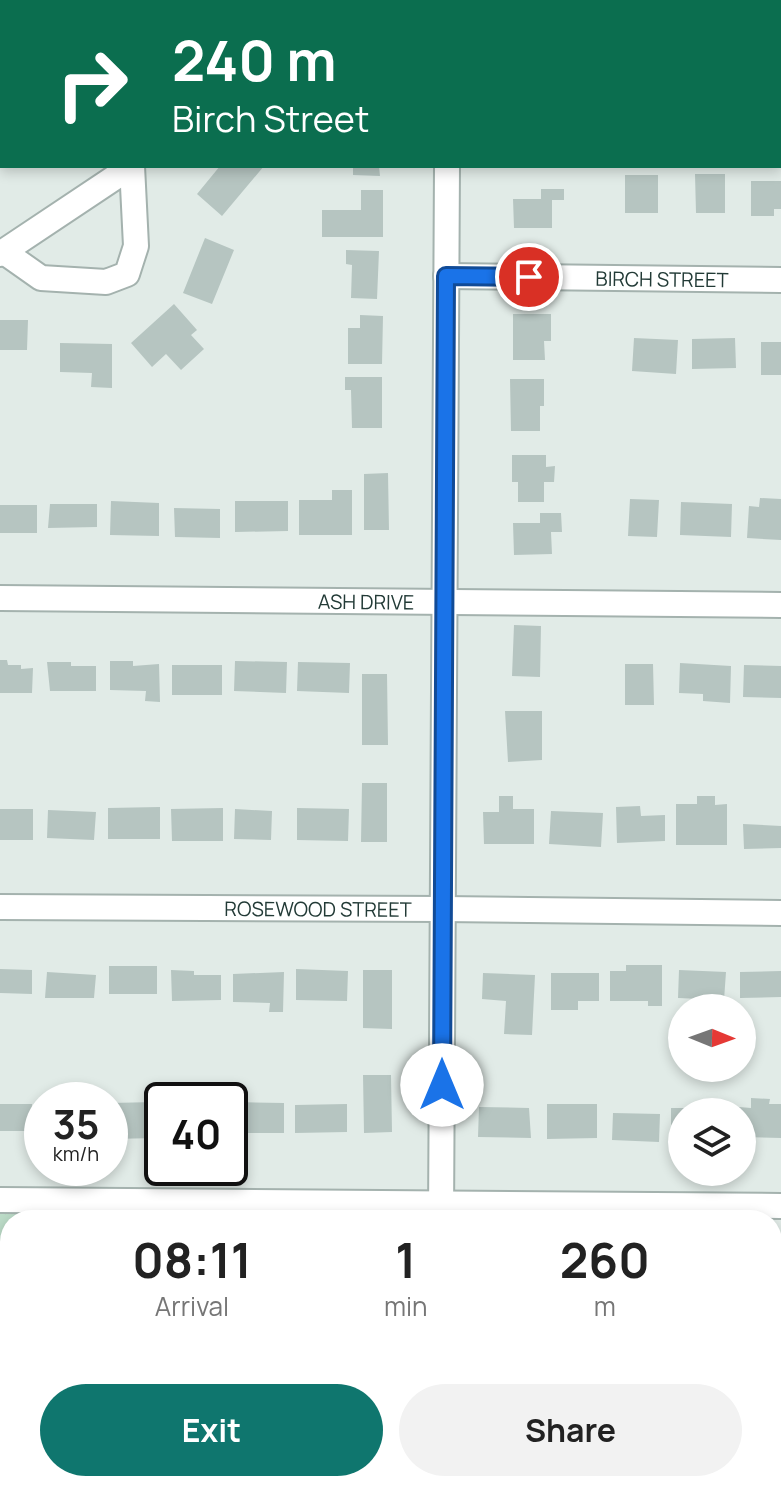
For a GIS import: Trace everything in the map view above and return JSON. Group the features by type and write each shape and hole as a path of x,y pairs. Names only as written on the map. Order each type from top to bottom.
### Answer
{"street":[{"path":"129,168 2,253 41,278 106,282 127,274 136,246 132,168"},
{"path":"441,1210 447,168"},
{"name":"BIRCH STREET","path":"446,276 781,280"},
{"name":"ASH DRIVE","path":"0,598 781,605"},
{"name":"ROSEWOOD STREET","path":"0,907 781,913"},
{"path":"0,1200 368,1210"},
{"path":"554,1210 781,1206"}],"green space":[{"path":"0,1200 180,1200 180,1210 0,1210"}],"building":[{"path":"218,168 262,168 222,216 197,194"},
{"path":"353,168 379,168 380,176 353,175"},
{"path":"695,174 725,174 725,213 696,213"},
{"path":"625,175 658,175 658,213 625,213"},
{"path":"751,181 781,181 781,209 774,209 774,216 751,216"},
{"path":"541,189 564,189 564,200 552,200 552,228 514,228 513,199 541,199"},
{"path":"361,190 383,190 383,237 322,237 322,210 361,210"},
{"path":"205,238 234,250 212,304 183,293"},
{"path":"346,250 379,251 377,299 351,298 352,265 346,264"},
{"path":"174,304 197,330 191,335 204,349 181,370 166,354 152,367 131,343"},
{"path":"513,314 551,314 551,341 544,341 545,360 513,360"},
{"path":"360,315 383,316 382,364 348,364 348,328 360,328"},
{"path":"0,320 28,320 27,350 0,350"},
{"path":"634,338 678,340 676,374 632,371"},
{"path":"735,338 736,368 692,369 692,339"},
{"path":"761,342 781,342 781,375 761,375"},
{"path":"60,343 112,344 112,388 91,387 92,373 60,372"},
{"path":"345,377 382,377 382,428 352,428 351,390 345,390"},
{"path":"510,379 544,379 540,431 511,431"},
{"path":"512,455 546,455 546,467 555,466 554,482 544,482 544,502 518,502 518,482 512,482"},
{"path":"388,473 389,530 364,530 364,474"},
{"path":"332,490 352,490 352,535 299,535 299,500 332,500"},
{"path":"760,498 781,499 781,540 747,538 749,506 759,507"},
{"path":"630,499 659,500 657,537 628,536"},
{"path":"111,501 159,503 159,536 110,535"},
{"path":"235,501 288,501 288,531 235,532"},
{"path":"681,502 732,504 731,537 680,535"},
{"path":"50,504 97,504 97,527 48,528"},
{"path":"0,505 37,505 37,533 0,533"},
{"path":"174,508 220,509 220,538 175,537"},
{"path":"540,513 561,513 562,532 551,532 552,554 514,555 513,523 540,523"},
{"path":"514,625 541,626 540,677 512,676"},
{"path":"0,660 7,660 8,665 21,665 21,669 33,668 32,693 0,693"},
{"path":"110,661 133,661 133,666 159,664 160,702 145,701 146,691 110,690"},
{"path":"235,661 287,662 286,693 234,691"},
{"path":"47,662 96,666 96,691 50,691"},
{"path":"298,662 350,663 349,693 297,691"},
{"path":"680,663 731,666 730,703 703,701 703,694 679,693"},
{"path":"625,664 653,664 654,705 625,705"},
{"path":"172,665 222,665 222,695 172,695"},
{"path":"744,665 781,666 781,698 743,697"},
{"path":"362,674 387,674 388,745 362,745"},
{"path":"505,711 542,711 542,760 508,762"},
{"path":"362,783 387,783 387,842 361,842"},
{"path":"499,796 513,796 513,809 534,809 534,844 484,844 483,812 499,812"},
{"path":"697,796 715,796 715,805 727,804 727,845 676,845 676,804 697,804"},
{"path":"640,806 641,816 665,815 665,841 617,843 616,807"},
{"path":"160,807 160,839 108,839 108,808"},
{"path":"223,808 223,841 172,841 171,809"},
{"path":"297,808 349,809 348,841 297,840"},
{"path":"0,809 33,809 33,840 0,840"},
{"path":"235,809 272,811 271,840 234,839"},
{"path":"48,810 96,812 94,840 47,838"},
{"path":"551,811 603,813 601,847 549,844"},
{"path":"743,824 781,826 781,848 744,849"},
{"path":"626,965 662,965 662,1006 648,1006 648,1001 610,1001 610,971 626,971"},
{"path":"109,966 157,966 157,994 109,994"},
{"path":"0,969 32,970 32,994 0,993"},
{"path":"296,969 348,971 347,1001 296,1000"},
{"path":"171,970 194,971 194,975 221,975 221,1000 172,1001"},
{"path":"363,970 392,970 392,1029 363,1028"},
{"path":"679,970 726,972 724,994 678,994"},
{"path":"781,971 781,997 756,998 756,994 740,994 740,972"},
{"path":"47,972 96,975 94,998 45,998"},
{"path":"284,972 283,1012 269,1012 270,1003 233,1002 233,974"},
{"path":"483,973 535,975 532,1035 504,1034 506,1001 482,999"},
{"path":"551,973 599,973 599,1001 578,1001 578,1010 551,1010"},
{"path":"363,1075 391,1075 392,1132 364,1133"},
{"path":"756,1098 770,1099 769,1104 781,1104 781,1138 756,1137"},
{"path":"144,1102 144,1138 128,1139 128,1103"},
{"path":"248,1102 284,1103 284,1133 248,1133"},
{"path":"0,1104 24,1104 24,1131 0,1131"},
{"path":"347,1104 347,1132 295,1133 295,1105"},
{"path":"547,1104 597,1104 597,1138 547,1139"},
{"path":"479,1107 529,1108 531,1138 478,1137"},
{"path":"613,1113 660,1114 659,1142 612,1140"}],"route":[{"path":"442,1085 446,276 529,277"}]}
